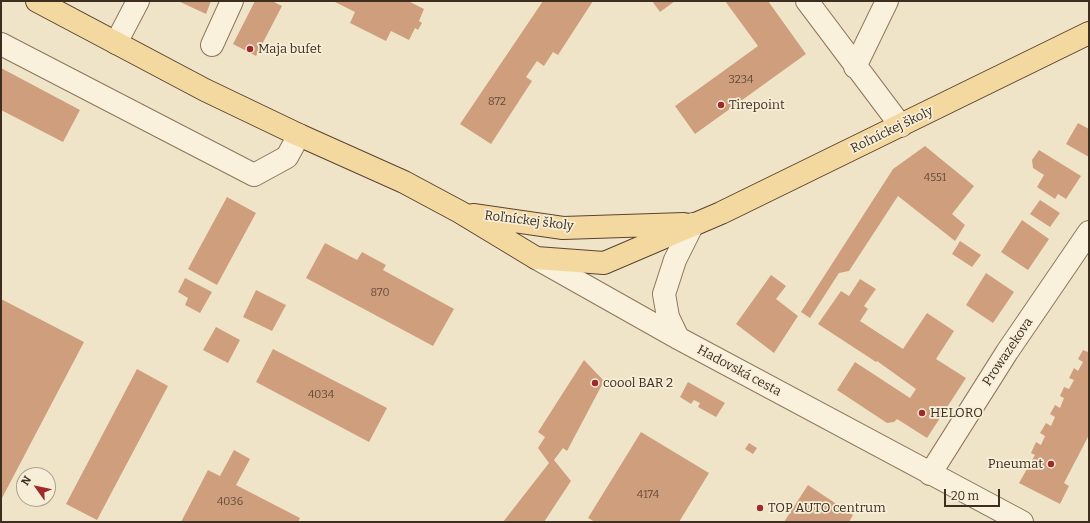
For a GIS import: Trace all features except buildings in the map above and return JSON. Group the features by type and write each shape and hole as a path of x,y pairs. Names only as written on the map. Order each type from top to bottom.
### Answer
{"main road":[{"name":"Hadovská cesta","path":"37,1 205,90 299,135 404,182 460,212 536,258"},
{"name":"Roľníckej školy","path":"536,258 604,263 721,213 1089,33"},
{"name":"Roľníckej školy","path":"460,212 563,228 693,224"}],"street":[{"path":"116,43 138,1"},
{"path":"212,44 232,1"},
{"path":"807,1 900,126"},
{"path":"855,67 887,1"},
{"path":"1,44 254,175 286,157 299,135"},
{"path":"678,338 668,317 664,294 675,260 693,224"},
{"name":"Prowazekova","path":"930,474 1007,352 1089,232"},
{"name":"Hadovská cesta","path":"536,258 678,338 1022,522"}],"place":[{"name":"Maja bufet","path":"250,49"},
{"name":"Tirepoint","path":"721,105"},
{"name":"coool BAR 2","path":"595,383"},
{"name":"HELORO","path":"922,413"},
{"name":"Pneumat","path":"1051,464"},
{"name":"TOP AUTO centrum","path":"760,508"}]}
